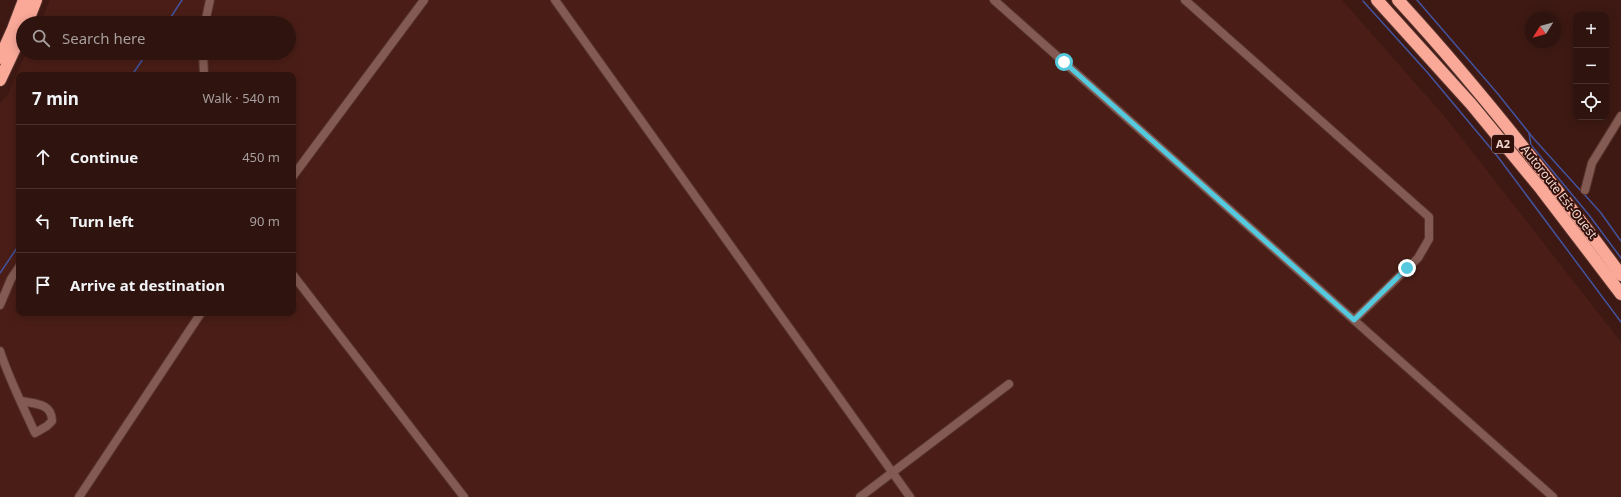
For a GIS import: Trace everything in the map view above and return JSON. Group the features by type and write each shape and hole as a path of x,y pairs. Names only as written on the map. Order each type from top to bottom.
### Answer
{"highway":[{"path":"18,16 24,0"},
{"path":"30,16 36,0"},
{"name":"Autoroute Est-Ouest","path":"1377,0 1471,104 1541,189 1621,294"},
{"name":"Autoroute Est-Ouest","path":"1398,0 1461,71 1558,190 1621,275"},
{"path":"0,58 16,23"},
{"path":"0,80 16,47"}],"street":[{"path":"207,16 210,0"},
{"path":"296,172 424,0"},
{"path":"555,0 910,497"},
{"path":"994,0 1552,497"},
{"path":"1185,0 1429,218 1429,239 1418,258 1354,320"},
{"path":"203,60 204,72"},
{"path":"1585,190 1592,164 1621,116"},
{"path":"0,306 11,279 16,272"},
{"path":"296,279 464,497"},
{"path":"79,497 199,316"},
{"path":"0,351 20,401"},
{"path":"860,497 1009,384"}],"shaded area":[{"path":"50,0 1342,0 1445,117 1621,342 1621,497 0,497 0,104 8,94 16,76 16,316 296,316 296,72 18,72 23,60 296,60 296,16 43,16"}],"waterway":[{"path":"172,16 182,0"},
{"path":"1417,0 1498,94 1534,139 1581,191"},
{"path":"1363,1 1427,72 1498,157 1621,322"},
{"path":"134,72 142,60"},
{"path":"1529,133 1531,145 1589,215 1621,258"},
{"path":"1584,194 1601,213 1621,241"},
{"path":"0,273 16,249"}],"route":[{"path":"1064,62 1354,320 1407,268"}]}
